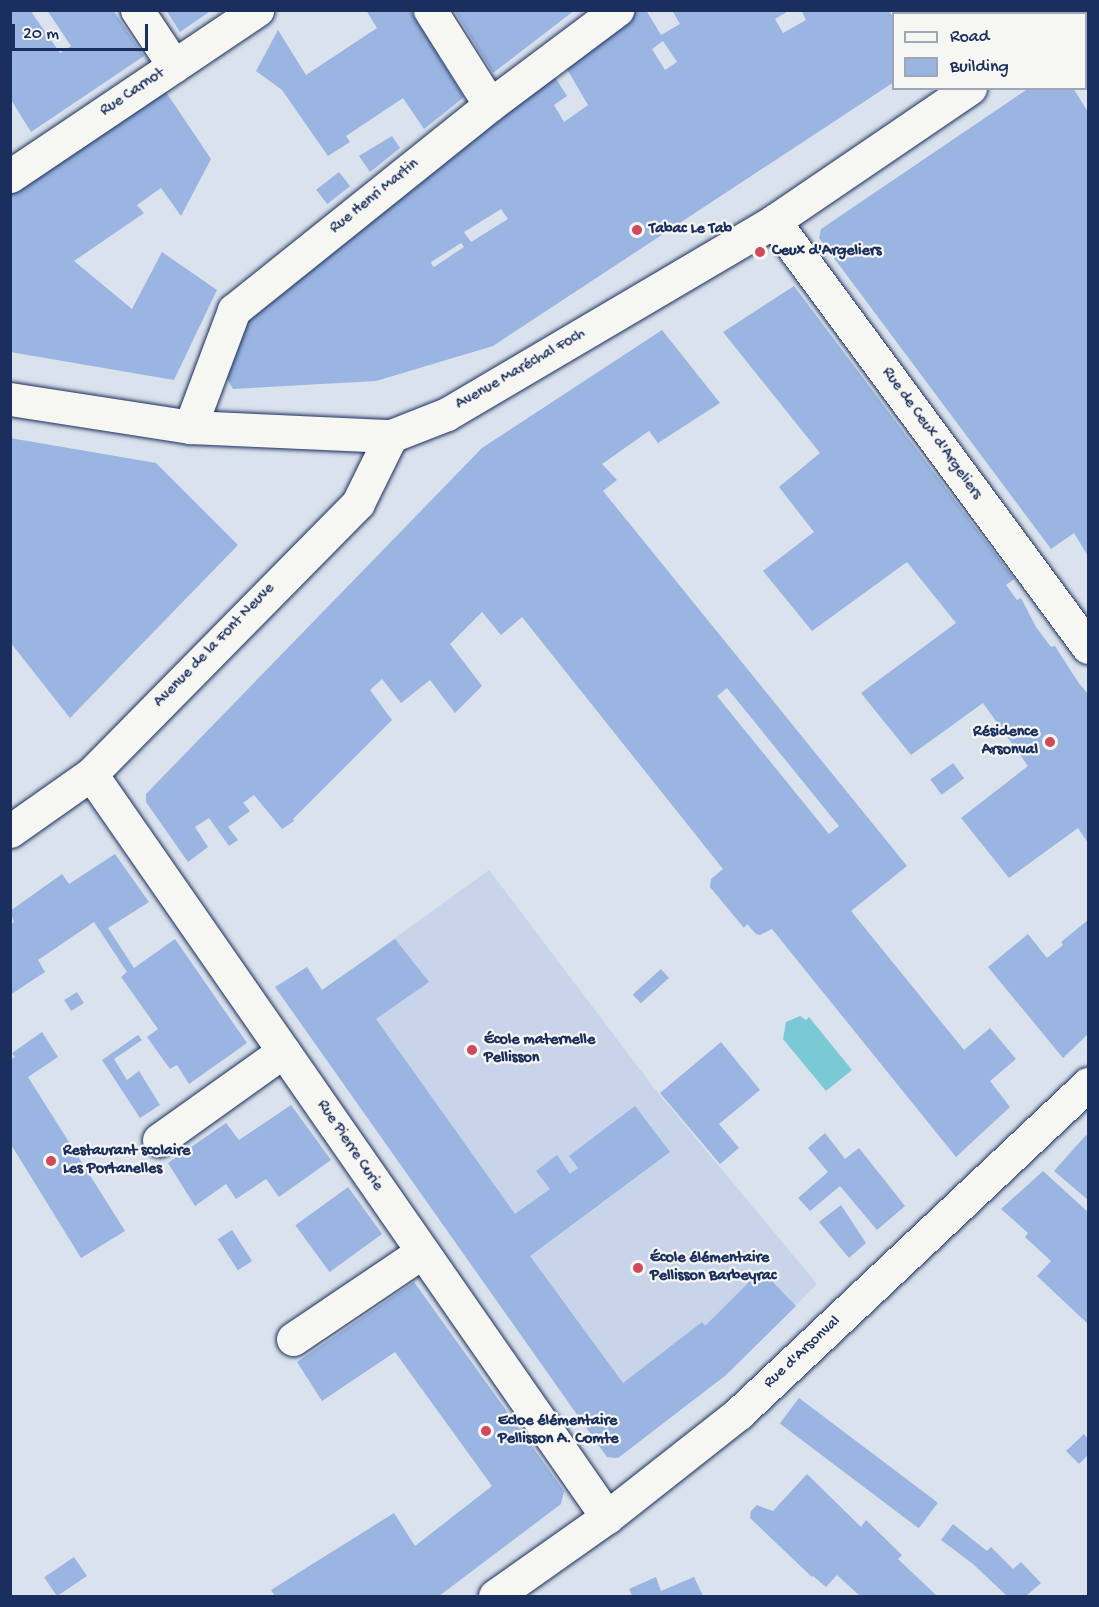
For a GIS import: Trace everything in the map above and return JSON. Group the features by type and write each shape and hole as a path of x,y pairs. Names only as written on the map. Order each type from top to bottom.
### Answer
{"street":[{"path":"137,10 174,66"},
{"name":"Rue Carnot","path":"15,163 174,66 257,10"},
{"path":"430,10 490,105"},
{"name":"Rue Henri Martin","path":"190,427 234,310 490,105 617,10"},
{"name":"Avenue Maréchal Foch","path":"10,399 190,427 391,436 447,414 774,221 965,90"},
{"name":"Rue de Ceux d'Argeliers","path":"774,221 1089,646"},
{"name":"Avenue de la Font Neuve","path":"10,831 91,774 358,503 391,436"},
{"name":"Rue Pierre Curie","path":"91,774 607,1517"},
{"path":"159,1140 284,1051"},
{"name":"Rue d'Arsonval","path":"495,1596 607,1517 739,1413 1089,1084"},
{"path":"293,1339 422,1252"}],"shaded area":[{"path":"489,870 654,1088 817,1284 726,1375 618,1458 607,1457 293,1012"}],"water":[{"path":"800,1016 806,1020 809,1017 852,1070 826,1091 783,1039 786,1022"}],"building":[{"path":"10,10 36,10 32,13 60,53 71,46 47,10 113,10 144,56 31,132 10,98"},
{"path":"166,10 212,10 180,32"},
{"path":"366,10 410,10 464,97 424,129 403,98 346,136 350,142 328,156 282,90 256,71 278,30 306,75 377,28"},
{"path":"454,10 575,10 493,73"},
{"path":"636,10 646,10 661,35 680,24 672,10 790,10 775,19 783,33 806,20 801,10 889,10 892,15 892,83 493,346 376,381 233,389 221,369 248,314 553,74 567,96 554,105 564,122 588,105 564,64","holes":["663,41 677,62 665,70 652,49","501,209 508,219 471,242 464,232","461,243 464,247 434,267 432,265 431,262"]},
{"path":"953,10 1001,10 1001,12 953,12"},
{"path":"164,89 211,159 181,216 161,188 137,205 144,213 74,261 132,309 162,252 217,290 174,380 10,352 10,191"},
{"path":"1026,90 1074,90 1088,112 1088,556 1074,533 1051,549 819,238 821,229"},
{"path":"392,136 400,148 370,172 359,156"},
{"path":"339,172 350,186 327,204 316,190"},
{"path":"794,286 1014,579 1006,585 1017,600 1021,598 1036,627 1051,647 1055,646 1088,694 1088,843 1078,828 1009,878 961,818 1028,766 983,703 911,755 861,693 956,623 907,562 812,631 763,571 814,532 779,487 820,453 723,332"},
{"path":"662,330 720,403 658,443 649,431 602,464 617,480 603,491 907,866 851,911 964,1050 990,1028 1016,1059 990,1081 1010,1107 956,1157 772,929 760,935 756,934 747,924 744,928 710,887 711,879 723,869 522,617 501,635 482,612 450,644 482,686 455,713 430,680 401,703 382,679 370,690 392,720 293,819 294,821 282,829 254,795 243,803 250,811 228,827 238,840 229,846 209,818 195,827 208,847 188,862 146,802 146,794 482,448","holes":["727,688 839,826 829,834 717,696"]},
{"path":"10,438 156,463 238,545 70,718 10,642"},
{"path":"953,763 964,778 942,795 930,779"},
{"path":"115,854 149,902 108,928 134,968 175,939 247,1043 189,1084 177,1065 170,1069 147,1037 158,1029 121,977 127,972 94,922 38,960 45,972 10,995 10,925 14,922 10,911 62,874 69,884"},
{"path":"1088,920 1088,1034 1063,1058 988,967 1028,934 1047,958 1063,945 1061,942"},
{"path":"395,939 429,982 376,1019 515,1214 550,1189 536,1171 557,1155 570,1174 578,1168 569,1156 635,1106 670,1152 530,1256 623,1383 702,1322 705,1326 761,1270 796,1306 726,1375 618,1458 607,1457 275,987 307,967 322,990"},
{"path":"661,969 669,978 641,1003 633,994"},
{"path":"77,992 84,1003 71,1011 64,1000"},
{"name":"Restaurant scolaire Les Portanelles","path":"42,1032 58,1057 28,1077 125,1231 81,1258 10,1143 10,1060 15,1057 12,1053"},
{"path":"138,1035 142,1040 114,1059 127,1080 139,1071 160,1105 140,1118 102,1060"},
{"path":"721,1042 760,1090 719,1124 739,1148 720,1164 660,1093"},
{"path":"291,1105 331,1160 279,1197 266,1179 236,1199 226,1184 195,1206 168,1163 226,1123 239,1140"},
{"path":"825,1133 845,1159 859,1148 905,1206 877,1230 840,1186 810,1211 798,1198 828,1172 808,1148"},
{"path":"1086,1135 1088,1137 1088,1200 1054,1171"},
{"path":"1043,1171 1088,1212 1088,1324 1037,1276 1051,1261 1025,1237 1028,1233 1001,1209"},
{"path":"348,1187 382,1234 330,1272 295,1225"},
{"path":"841,1205 866,1243 849,1258 819,1222"},
{"path":"232,1230 252,1261 238,1270 218,1239"},
{"name":"Ecloe élémentaire Pellisson A. Comte","path":"414,1282 564,1491 561,1504 439,1596 275,1596 271,1590 394,1513 415,1546 492,1486 395,1352 322,1401 297,1362"},
{"path":"799,1398 938,1503 919,1528 780,1424"},
{"path":"1084,1434 1088,1439 1088,1455 1079,1464 1066,1451"},
{"path":"807,1474 861,1527 866,1520 902,1555 898,1559 937,1596 860,1596 837,1575 826,1587 812,1577 750,1518 751,1511 757,1505 773,1511"},
{"path":"953,1524 987,1551 991,1547 1013,1569 1021,1562 1041,1583 1026,1596 1007,1596 973,1564 941,1540"},
{"path":"74,1557 87,1576 57,1596 44,1577"},
{"path":"656,1577 661,1591 694,1577 703,1596 632,1596 629,1589"}],"place":[{"name":"Tabac Le Tab","path":"637,230"},
{"name":"Ceux d'Argeliers","path":"760,252"},
{"name":"Résidence Arsonval","path":"1050,742"},
{"name":"École maternelle Pellisson","path":"472,1050"},
{"name":"Restaurant scolaire Les Portanelles","path":"51,1161"},
{"name":"École élémentaire Pellisson Barbeyrac","path":"638,1268"},
{"name":"Ecloe élémentaire Pellisson A. Comte","path":"486,1431"}]}
